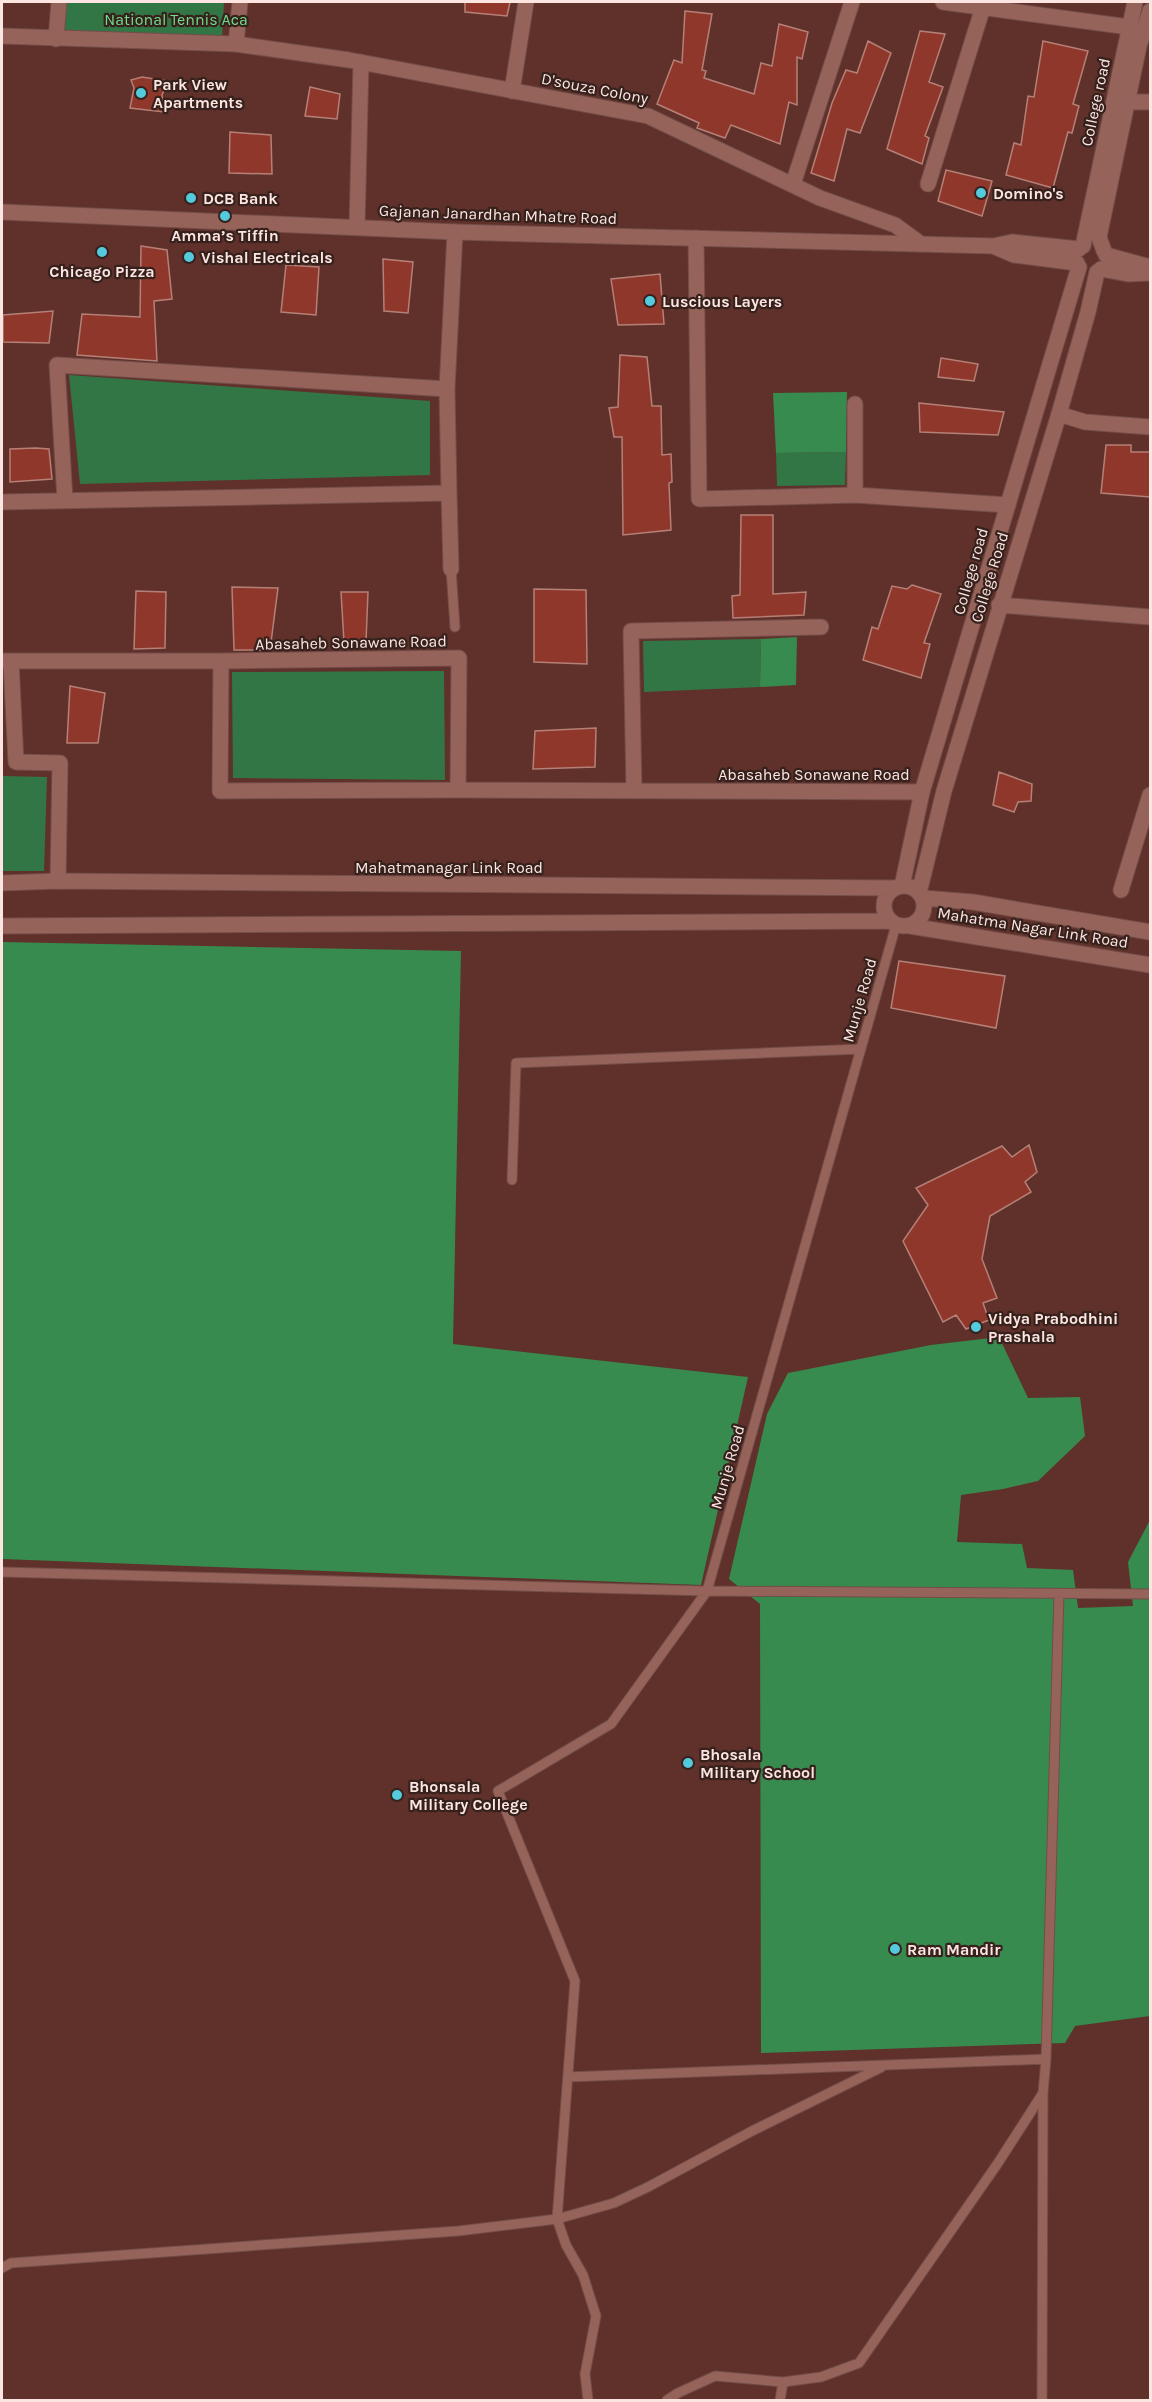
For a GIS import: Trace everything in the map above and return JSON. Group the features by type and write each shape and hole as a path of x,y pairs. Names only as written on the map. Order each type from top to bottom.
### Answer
{"street":[{"path":"56,39 59,2"},
{"path":"237,44 240,2"},
{"path":"512,91 526,2"},
{"path":"793,184 852,2"},
{"path":"943,2 1129,27"},
{"name":"College road","path":"899,887 922,792 1008,505 1079,256 1135,2"},
{"path":"928,184 983,7"},
{"name":"College Road","path":"921,896 944,791 1059,414 1102,262 1099,237 1139,46 1150,11"},
{"name":"D'souza Colony","path":"2,36 237,44 361,62 648,116 820,198 895,225 921,244"},
{"path":"357,227 361,62"},
{"path":"1127,102 1150,102"},
{"name":"Gajanan Janardhan Mhatre Road","path":"2,212 455,232 993,246 1014,255 1079,256"},
{"path":"451,569 447,388 455,232"},
{"path":"696,238 699,499 855,495 1008,505"},
{"path":"1150,267 1102,262 1087,273 1079,256 1097,244 1102,262 1128,274 1150,273"},
{"path":"65,500 57,365 447,388"},
{"path":"855,404 855,495"},
{"path":"1059,414 1085,422 1150,427"},
{"path":"2,502 449,493"},
{"path":"999,605 1150,617"},
{"path":"634,791 631,631 822,627"},
{"name":"Abasaheb Sonawane Road","path":"58,882 60,763 9,762 6,661 459,658 458,790"},
{"name":"Abasaheb Sonawane Road","path":"221,661 220,791 922,792"},
{"path":"1121,890 1150,795"},
{"name":"Mahatmanagar Link Road","path":"2,883 899,887"},
{"path":"2,926 899,924 921,918 924,912 921,896 914,888 899,887 890,892 885,903 887,916 899,924"},
{"name":"Mahatma Nagar Link Road","path":"921,896 973,902 1150,932"},
{"name":"Mahatma Nagar Link Road","path":"899,924 1150,965"}],"lane":[{"path":"451,569 455,627"},
{"name":"Munje Road","path":"568,2077 575,1981 498,1791 611,1724 707,1591 861,1049 899,924"},
{"path":"512,1180 516,1064 861,1049"},
{"path":"2,1572 707,1591 1150,1594"},
{"path":"1042,2400 1043,2093 1046,2059 1059,1594"},
{"path":"588,2400 585,2374 596,2316 583,2275 566,2246 558,2218 568,2077 1046,2059"},
{"path":"2,2268 11,2262 459,2231 558,2218 614,2203 752,2131 887,2065"},
{"path":"667,2400 715,2376 783,2382 821,2377 859,2363 998,2163 1043,2093"},
{"path":"780,2400 783,2382"}],"green space":[{"name":"National Tennis Aca","path":"64,2 224,2 222,39 61,35"},
{"path":"69,375 430,401 430,475 80,484"},
{"path":"847,392 846,452 776,453 773,393"},
{"path":"846,452 845,485 777,486 776,453"},
{"path":"797,637 796,685 760,687 761,639"},
{"path":"761,639 760,687 644,692 643,641"},
{"path":"444,671 445,780 233,778 232,672"},
{"path":"2,776 47,777 44,871 2,871"},
{"path":"2,942 461,951 453,1344 748,1377 701,1585 2,1559"},
{"path":"999,1337 1028,1398 1080,1397 1085,1436 1038,1481 961,1495 957,1542 1022,1544 1027,1568 1073,1570 1078,1608 1133,1606 1128,1562 1150,1520 1150,2016 1075,2026 1065,2043 761,2053 760,1604 729,1579 767,1414 788,1373 931,1345"}],"building":[{"path":"465,2 510,2 507,16 465,12"},
{"path":"685,11 712,14 702,70 706,71 704,78 754,94 761,63 772,66 779,24 808,32 802,59 797,57 797,105 789,102 780,144 731,125 725,138 697,128 699,123 657,104 674,60 682,63"},
{"path":"920,31 945,34 929,82 943,87 925,136 929,138 922,164 887,149"},
{"path":"868,41 891,53 860,133 847,129 834,181 811,173 832,103 846,70 857,73"},
{"path":"1043,41 1088,51 1073,104 1079,106 1072,133 1068,132 1053,188 1006,175 1014,143 1021,145 1028,96 1034,97"},
{"name":"Park View Apartments","path":"142,77 168,81 162,95 164,112 130,108 134,88 131,80"},
{"path":"310,87 340,94 337,119 305,116"},
{"path":"230,132 271,135 272,174 229,173"},
{"path":"946,170 992,181 982,216 938,201"},
{"path":"141,246 167,250 172,299 154,301 157,361 77,355 82,314 140,317"},
{"path":"383,259 413,262 408,313 384,311"},
{"path":"286,265 319,267 316,315 281,312"},
{"path":"660,274 664,324 618,325 611,279"},
{"path":"53,311 49,343 3,342 3,315"},
{"path":"620,355 647,357 652,406 661,406 662,455 671,454 672,482 669,483 671,530 623,535 622,437 614,437 609,408 618,407"},
{"path":"941,358 978,364 974,381 938,377"},
{"path":"919,403 1004,412 998,435 920,432"},
{"path":"1106,445 1131,445 1131,452 1150,452 1150,497 1101,493"},
{"path":"10,449 49,449 52,479 10,482"},
{"path":"741,515 773,515 773,594 806,592 804,615 733,618 732,596 740,595"},
{"path":"912,585 941,594 924,643 930,644 921,678 863,660 872,627 878,629 892,586 907,589"},
{"path":"232,587 278,588 270,650 234,650"},
{"path":"534,589 586,590 587,664 534,662"},
{"path":"136,591 166,592 165,648 134,649"},
{"path":"341,592 368,592 366,642 344,642"},
{"path":"70,686 105,693 98,743 67,743"},
{"path":"596,728 595,767 533,769 535,731"},
{"path":"999,772 1032,784 1031,801 1018,802 1014,812 993,805"},
{"path":"899,961 1005,976 996,1028 891,1008"},
{"name":"Vidya Prabodhini Prashala","path":"1029,1145 1037,1172 1025,1182 1031,1192 990,1216 982,1259 997,1298 983,1303 989,1320 966,1329 956,1315 943,1322 903,1241 928,1205 916,1188 1002,1146 1012,1157"}],"place":[{"name":"Park View Apartments","path":"141,93"},
{"name":"Domino's","path":"981,193"},
{"name":"DCB Bank","path":"191,198"},
{"name":"Amma’s Tiffin","path":"225,216"},
{"name":"Chicago Pizza","path":"102,252"},
{"name":"Vishal Electricals","path":"189,257"},
{"name":"Luscious Layers","path":"650,301"},
{"name":"Vidya Prabodhini Prashala","path":"976,1327"},
{"name":"Bhosala Military School","path":"688,1763"},
{"name":"Bhonsala Military College","path":"397,1795"},
{"name":"Ram Mandir","path":"895,1949"}]}
